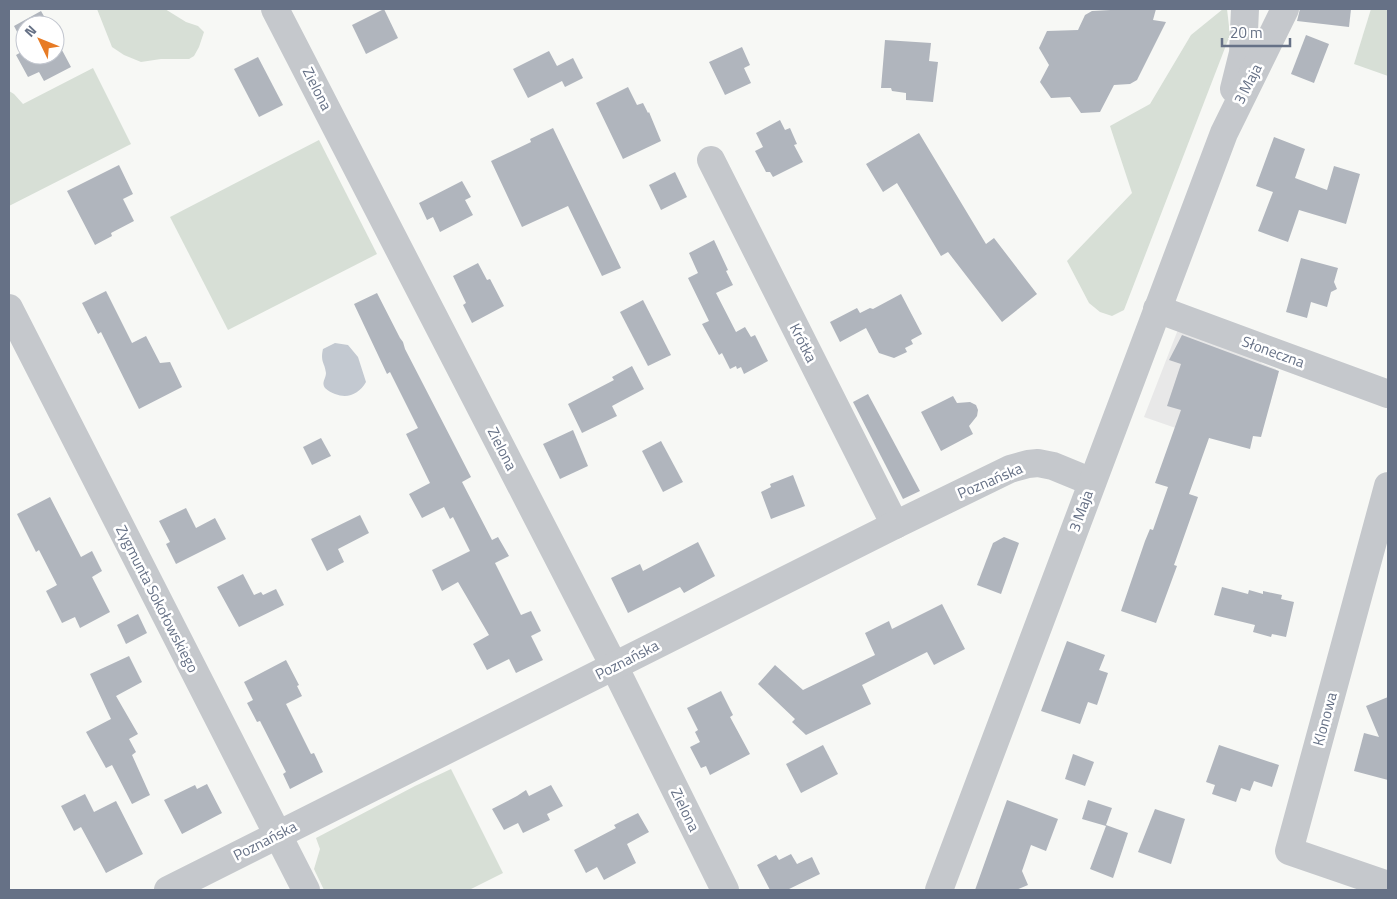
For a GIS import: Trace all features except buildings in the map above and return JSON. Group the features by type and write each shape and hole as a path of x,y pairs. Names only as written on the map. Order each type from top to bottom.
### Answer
{"street":[{"name":"Zielona","path":"276,9 614,666 725,890"},
{"name":"3 Maja","path":"1224,132 1243,53 1245,9"},
{"name":"3 Maja","path":"939,890 1224,132 1285,9"},
{"name":"Krótka","path":"711,160 895,525"},
{"name":"Zygmunta Sokołowskiego","path":"9,308 306,890"},
{"name":"Słoneczna","path":"1157,309 1388,394"},
{"name":"Poznańska","path":"168,890 1010,469 1038,463 1054,466 1092,482"},
{"name":"Klonowa","path":"1388,486 1289,852 1388,885"}],"shaded area":[{"path":"97,9 165,9 186,22 198,26 204,32 194,56 189,59 161,59 141,62 124,55 112,47"},
{"path":"1223,9 1227,9 1230,35 1124,310 1112,316 1100,312 1089,303 1067,261 1132,193 1110,126 1150,104 1191,35"},
{"path":"1371,9 1388,9 1388,76 1354,64"},
{"path":"93,68 131,144 9,206 9,91 23,104"},
{"path":"319,140 377,254 228,330 170,217"},
{"path":"1179,327 1263,356 1261,363 1276,369 1278,375 1270,404 1251,397 1193,434 1144,417"},
{"path":"335,343 348,345 358,357 366,382 360,390 349,396 330,392 324,386 326,373 322,360 323,349"},
{"path":"451,769 503,873 469,890 324,890 314,869 320,849 316,838"}]}
